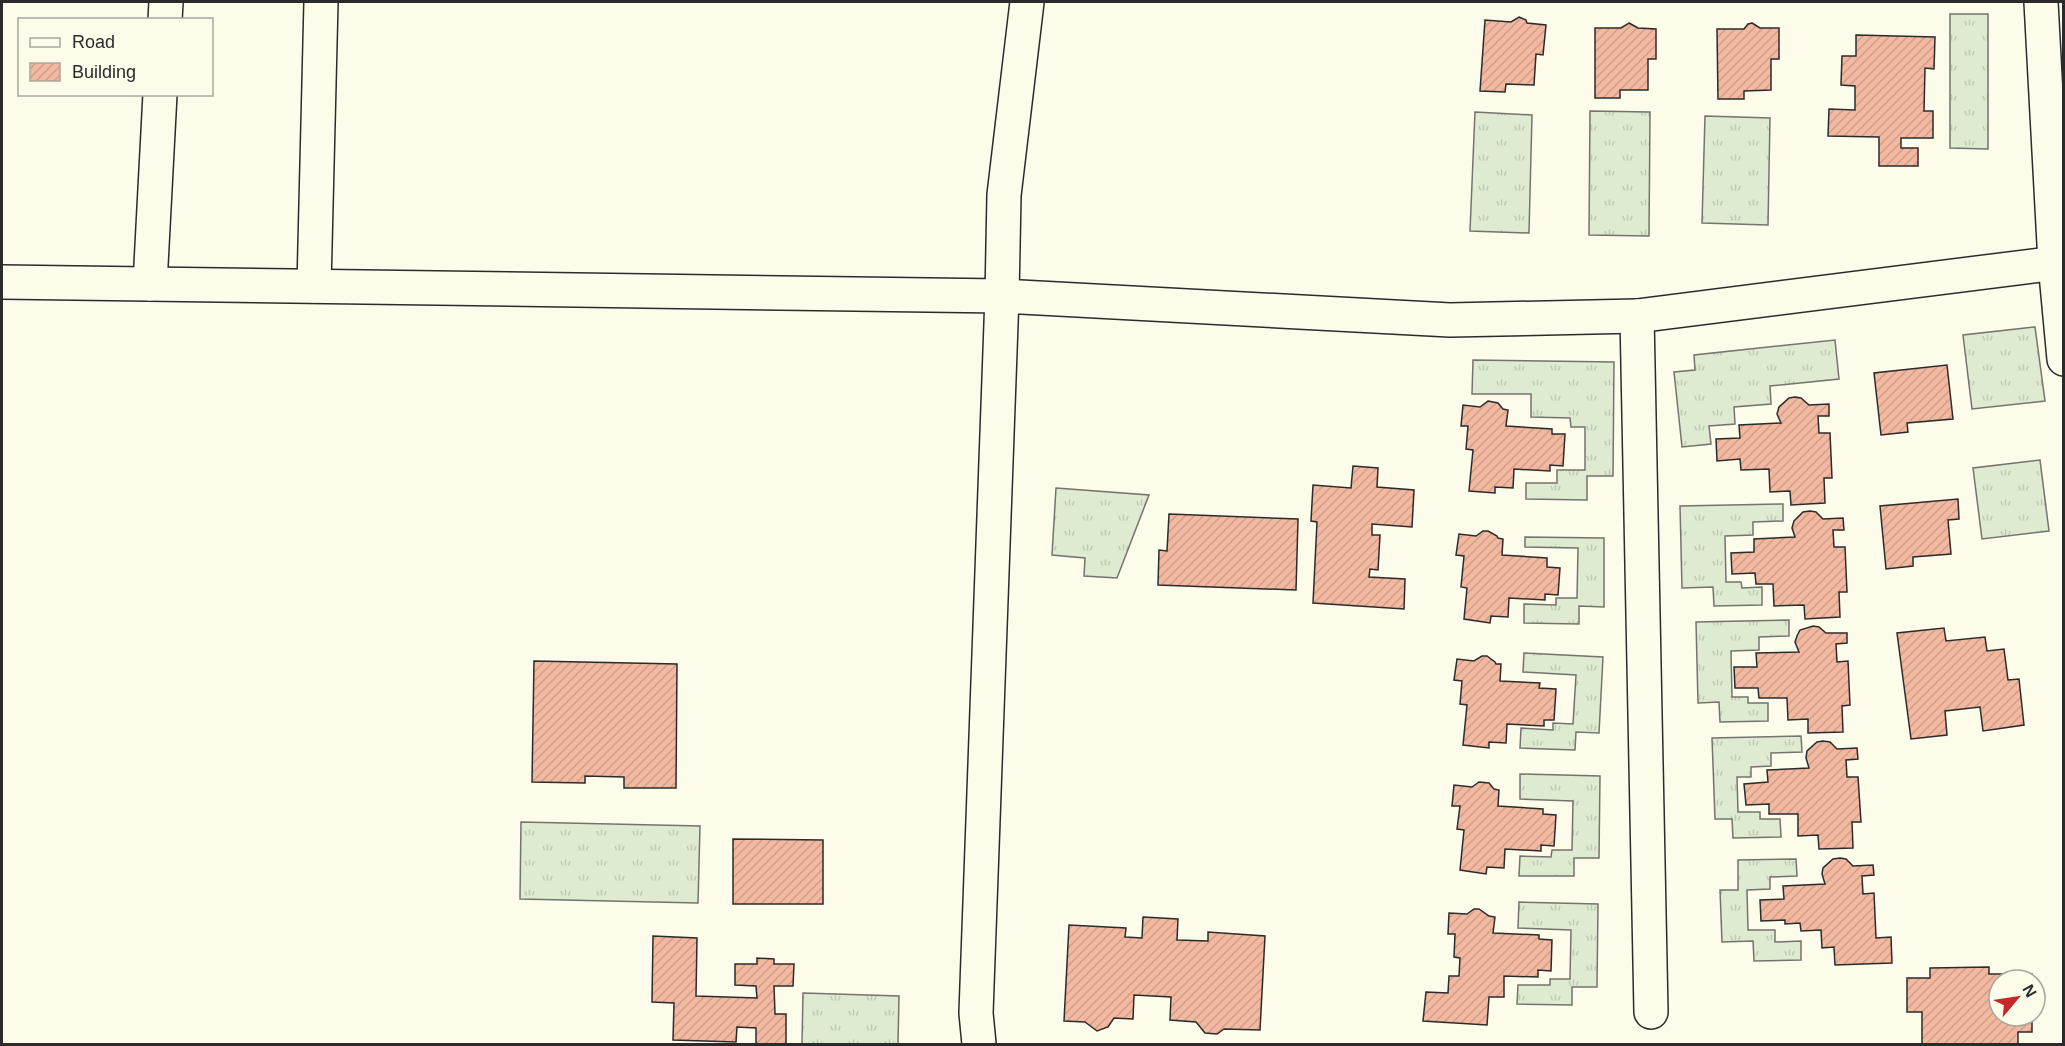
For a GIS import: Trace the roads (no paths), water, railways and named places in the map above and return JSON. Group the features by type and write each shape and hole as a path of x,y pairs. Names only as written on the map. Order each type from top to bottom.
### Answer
{"street":[{"path":"165,18 166,2"},
{"path":"314,286 321,2"},
{"path":"979,1044 976,1013 1004,195 1027,2"},
{"path":"2041,2 2060,263 2064,358"},
{"path":"150,284 160,96"},
{"path":"2,282 1002,296 1450,320 1637,316 2060,263"},
{"path":"1637,316 1651,1012"}]}
